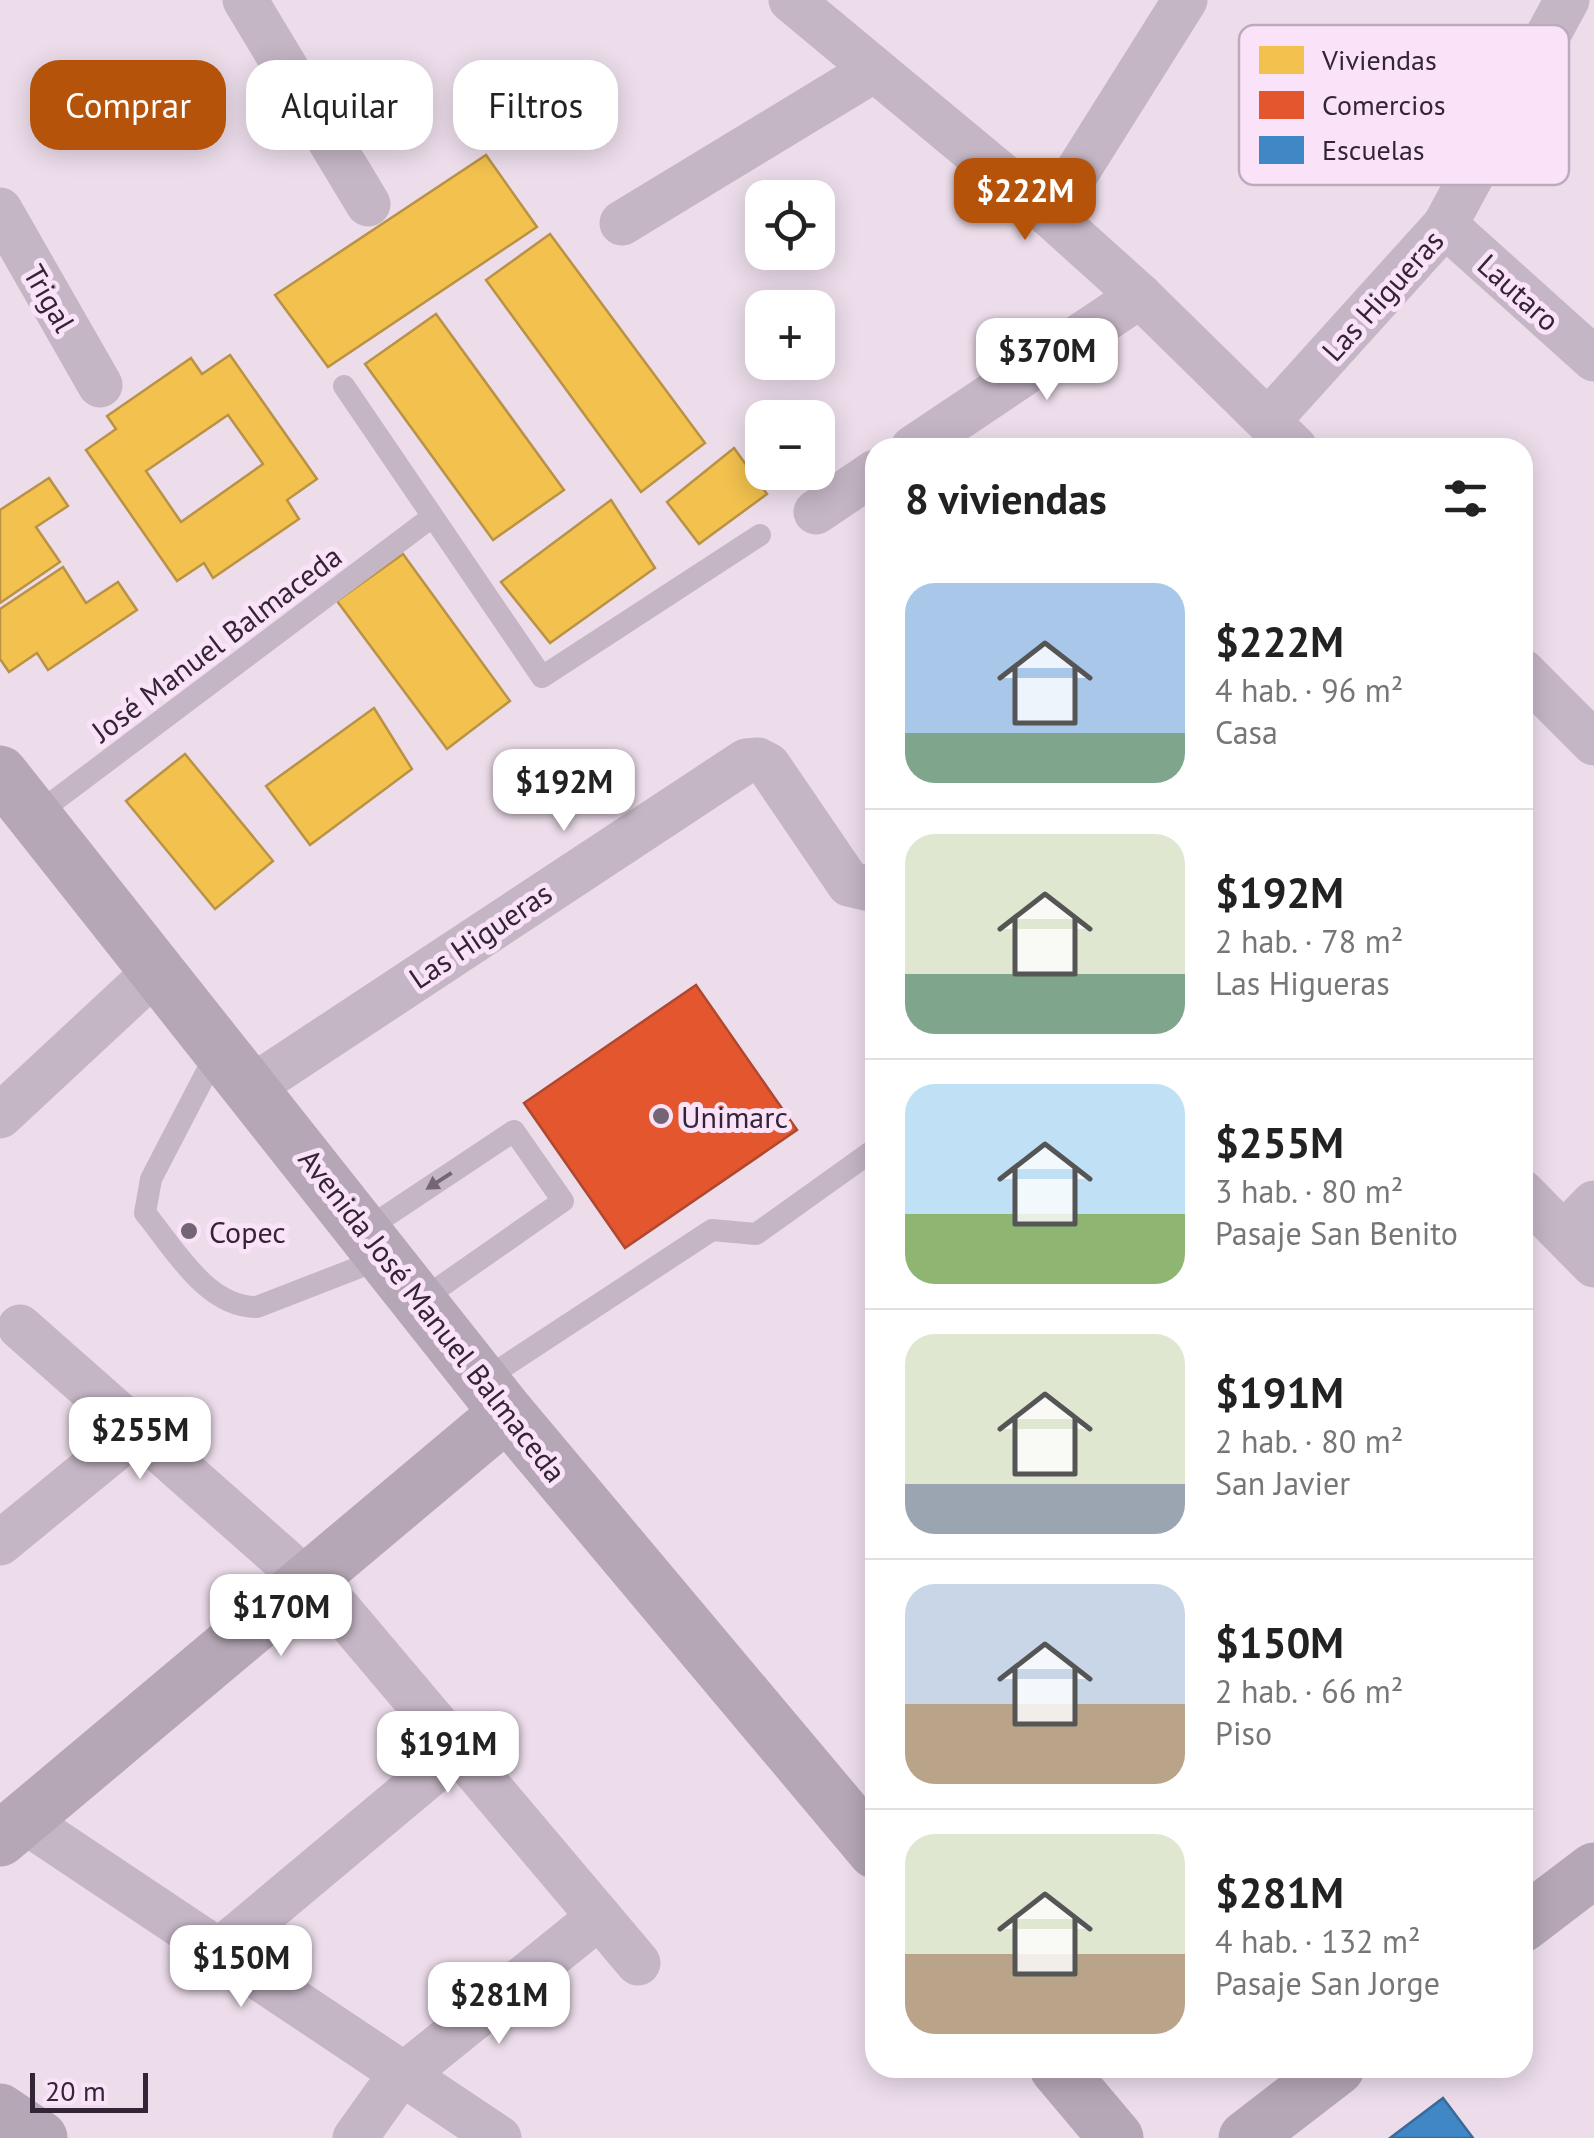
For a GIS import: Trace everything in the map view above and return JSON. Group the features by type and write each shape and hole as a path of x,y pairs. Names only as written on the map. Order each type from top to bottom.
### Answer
{"main road":[{"name":"Avenida José Manuel Balmaceda","path":"0,773 495,1397 865,1839"},
{"path":"12,1830 309,1580 495,1397"},
{"path":"1533,1917 1594,1870"},
{"path":"1065,2078 1116,2138"},
{"path":"1246,2138 1325,2078"},
{"path":"0,2111 40,2138"}],"street":[{"path":"245,0 368,204"},
{"path":"791,0 1050,215 1282,434"},
{"path":"1050,215 1185,0"},
{"name":"Las Higueras","path":"1552,25 1566,0"},
{"path":"622,222 874,70"},
{"name":"Las Higueras","path":"1282,434 1445,224 1466,185"},
{"name":"Trigal","path":"0,210 100,385"},
{"name":"Lautaro","path":"1445,224 1594,359"},
{"path":"927,438 1140,296"},
{"path":"816,512 865,479"},
{"path":"1533,683 1594,743"},
{"name":"Las Higueras","path":"236,1067 746,760 758,760 768,766 849,884 865,888"},
{"path":"0,1116 158,969"},
{"path":"1533,1199 1584,1234"},
{"path":"20,1327 338,1608 638,1963"},
{"path":"0,1543 138,1430"},
{"path":"219,1950 459,1750"},
{"path":"12,1830 219,1950 500,2138"},
{"path":"355,2138 404,2074 599,1917"}],"lane":[{"path":"344,386 542,677 760,535"},
{"name":"José Manuel Balmaceda","path":"34,816 432,517"},
{"path":"236,1067 151,1179 145,1214 206,1286 240,1307 257,1307 375,1244 514,1131 563,1201 420,1301"},
{"path":"495,1397 712,1230 756,1234 865,1156"}],"building: Viviendas":[{"path":"486,155 537,227 328,367 275,295"},
{"path":"550,234 705,443 641,492 486,280"},
{"path":"436,314 564,490 493,540 365,364"},
{"path":"230,355 317,479 287,500 299,519 213,578 204,563 177,581 86,450 116,429 107,416 191,358 202,374","holes":["228,415 263,464 181,522 146,471"]},
{"path":"734,448 745,463 745,490 764,490 767,494 699,544 667,502"},
{"path":"49,478 68,506 36,527 60,562 0,603 0,510"},
{"path":"611,500 655,568 550,643 501,582"},
{"path":"403,554 510,701 447,749 337,601"},
{"path":"63,567 86,603 118,582 137,610 48,670 37,653 9,672 0,659 0,609"},
{"path":"374,708 412,769 310,845 266,786"},
{"path":"185,754 273,861 215,909 126,801"}],"building: Comercios":[{"name":"Unimarc","path":"696,985 797,1130 625,1248 524,1103"}],"building: Escuelas":[{"path":"1443,2098 1473,2138 1390,2138"}],"place":[{"name":"Unimarc","path":"661,1116"},
{"name":"Copec","path":"189,1231"}]}
